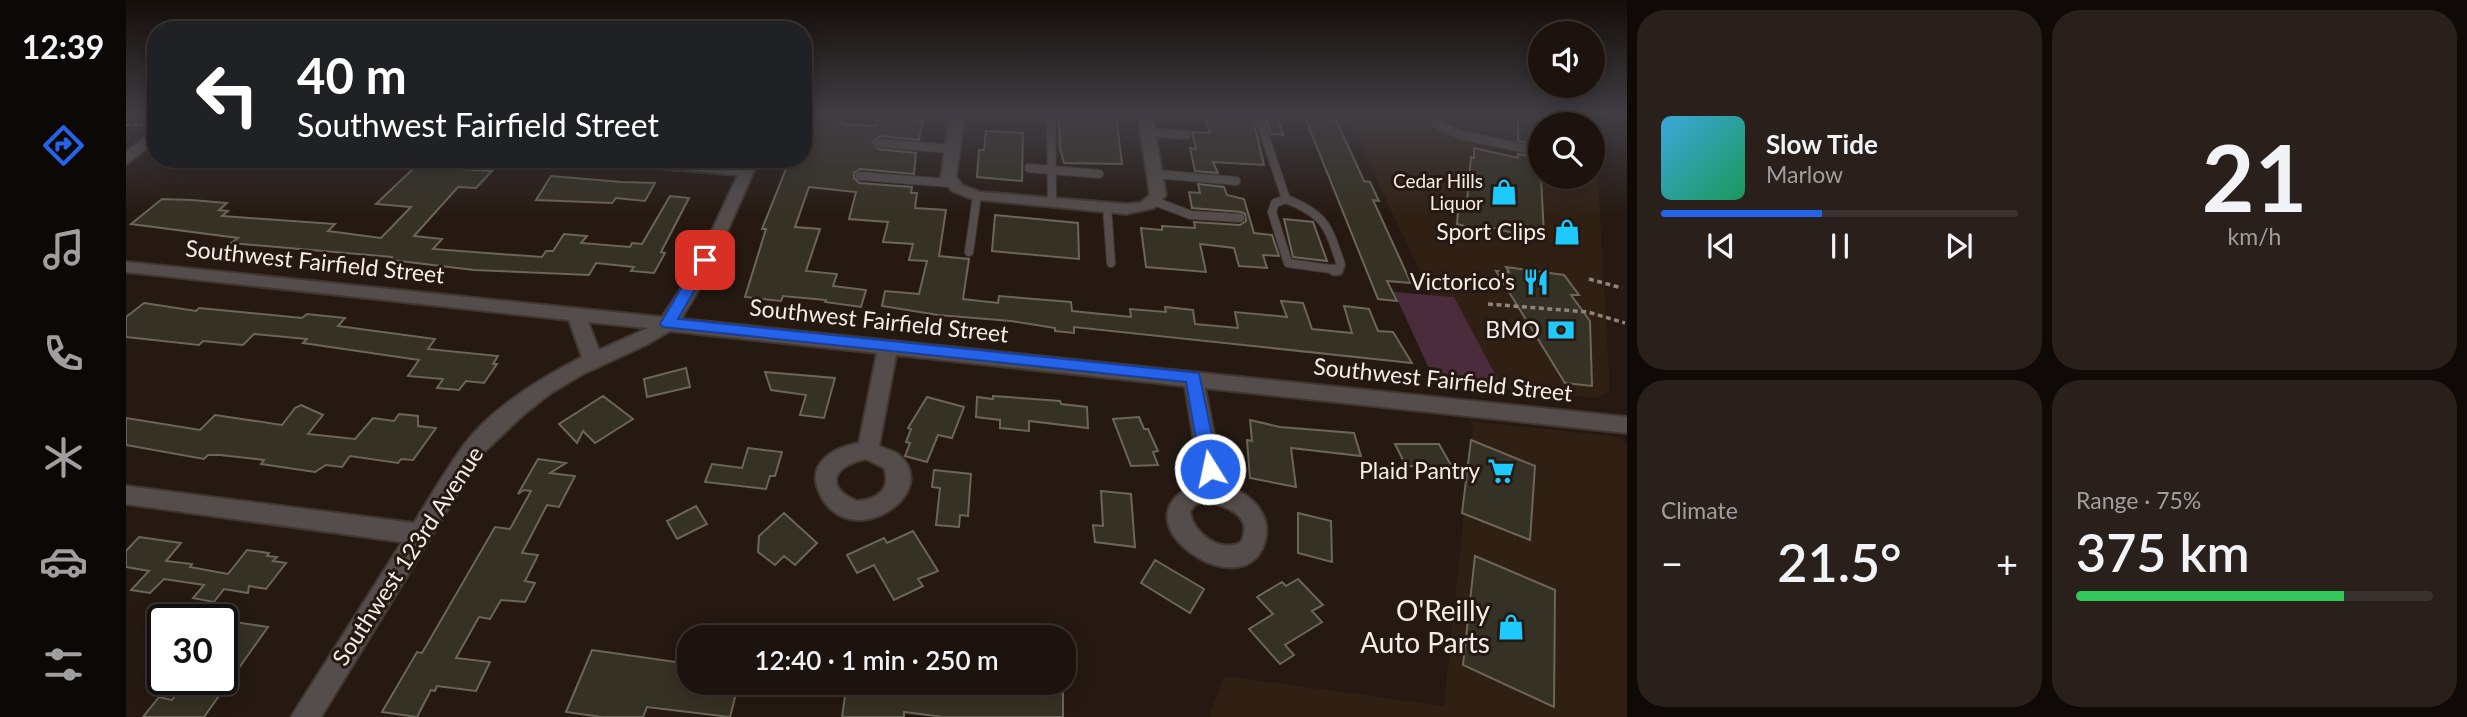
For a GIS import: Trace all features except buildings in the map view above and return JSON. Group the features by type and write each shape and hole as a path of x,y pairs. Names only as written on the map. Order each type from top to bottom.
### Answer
{"street":[{"path":"952,149 948,177 950,183 976,196 1107,207 1143,207 1154,201 1158,194 1151,148"},
{"path":"668,324 695,282 749,168"},
{"name":"Southwest Fairfield Street","path":"126,267 1193,377 1627,425"},
{"path":"576,314 593,360"},
{"name":"Southwest 123rd Avenue","path":"304,717 473,449 505,415 593,360 646,338 668,324"},
{"path":"868,450 888,346"},
{"path":"1193,377 1214,492"},
{"path":"126,495 419,534"}],"lane":[{"path":"945,148 952,149"},
{"path":"1052,148 1052,202"},
{"path":"1269,148 1286,199"},
{"path":"1029,168 1099,174"},
{"path":"1156,174 1236,181"},
{"path":"860,176 950,183"},
{"path":"969,252 976,196"},
{"path":"1286,199 1312,208 1324,218 1341,265 1338,270 1298,267 1289,263 1271,208 1286,199"},
{"path":"1154,201 1191,215 1240,218"},
{"path":"1107,207 1111,263"}],"path":[{"path":"1589,279 1622,288"},
{"path":"1489,304 1587,312 1625,323"}],"shaded area":[{"path":"1362,148 1528,148 1528,189 1599,189 1610,391 1597,398 1503,389 1454,297 1431,295"},
{"path":"1394,292 1454,297 1503,389 1435,382"},
{"path":"1469,421 1613,436 1627,443 1627,717 1209,717 1224,676 1444,706 1473,428"}],"place":[{"name":"Cedar Hills Liquor","path":"1504,192"},
{"name":"Sport Clips","path":"1567,232"},
{"name":"Victorico's","path":"1536,282"},
{"name":"BMO","path":"1561,330"},
{"name":"Plaid Pantry","path":"1501,471"},
{"name":"O'Reilly Auto Parts","path":"1511,627"}],"route":[{"path":"705,260 695,282 668,324 1193,377 1210,469"}]}
